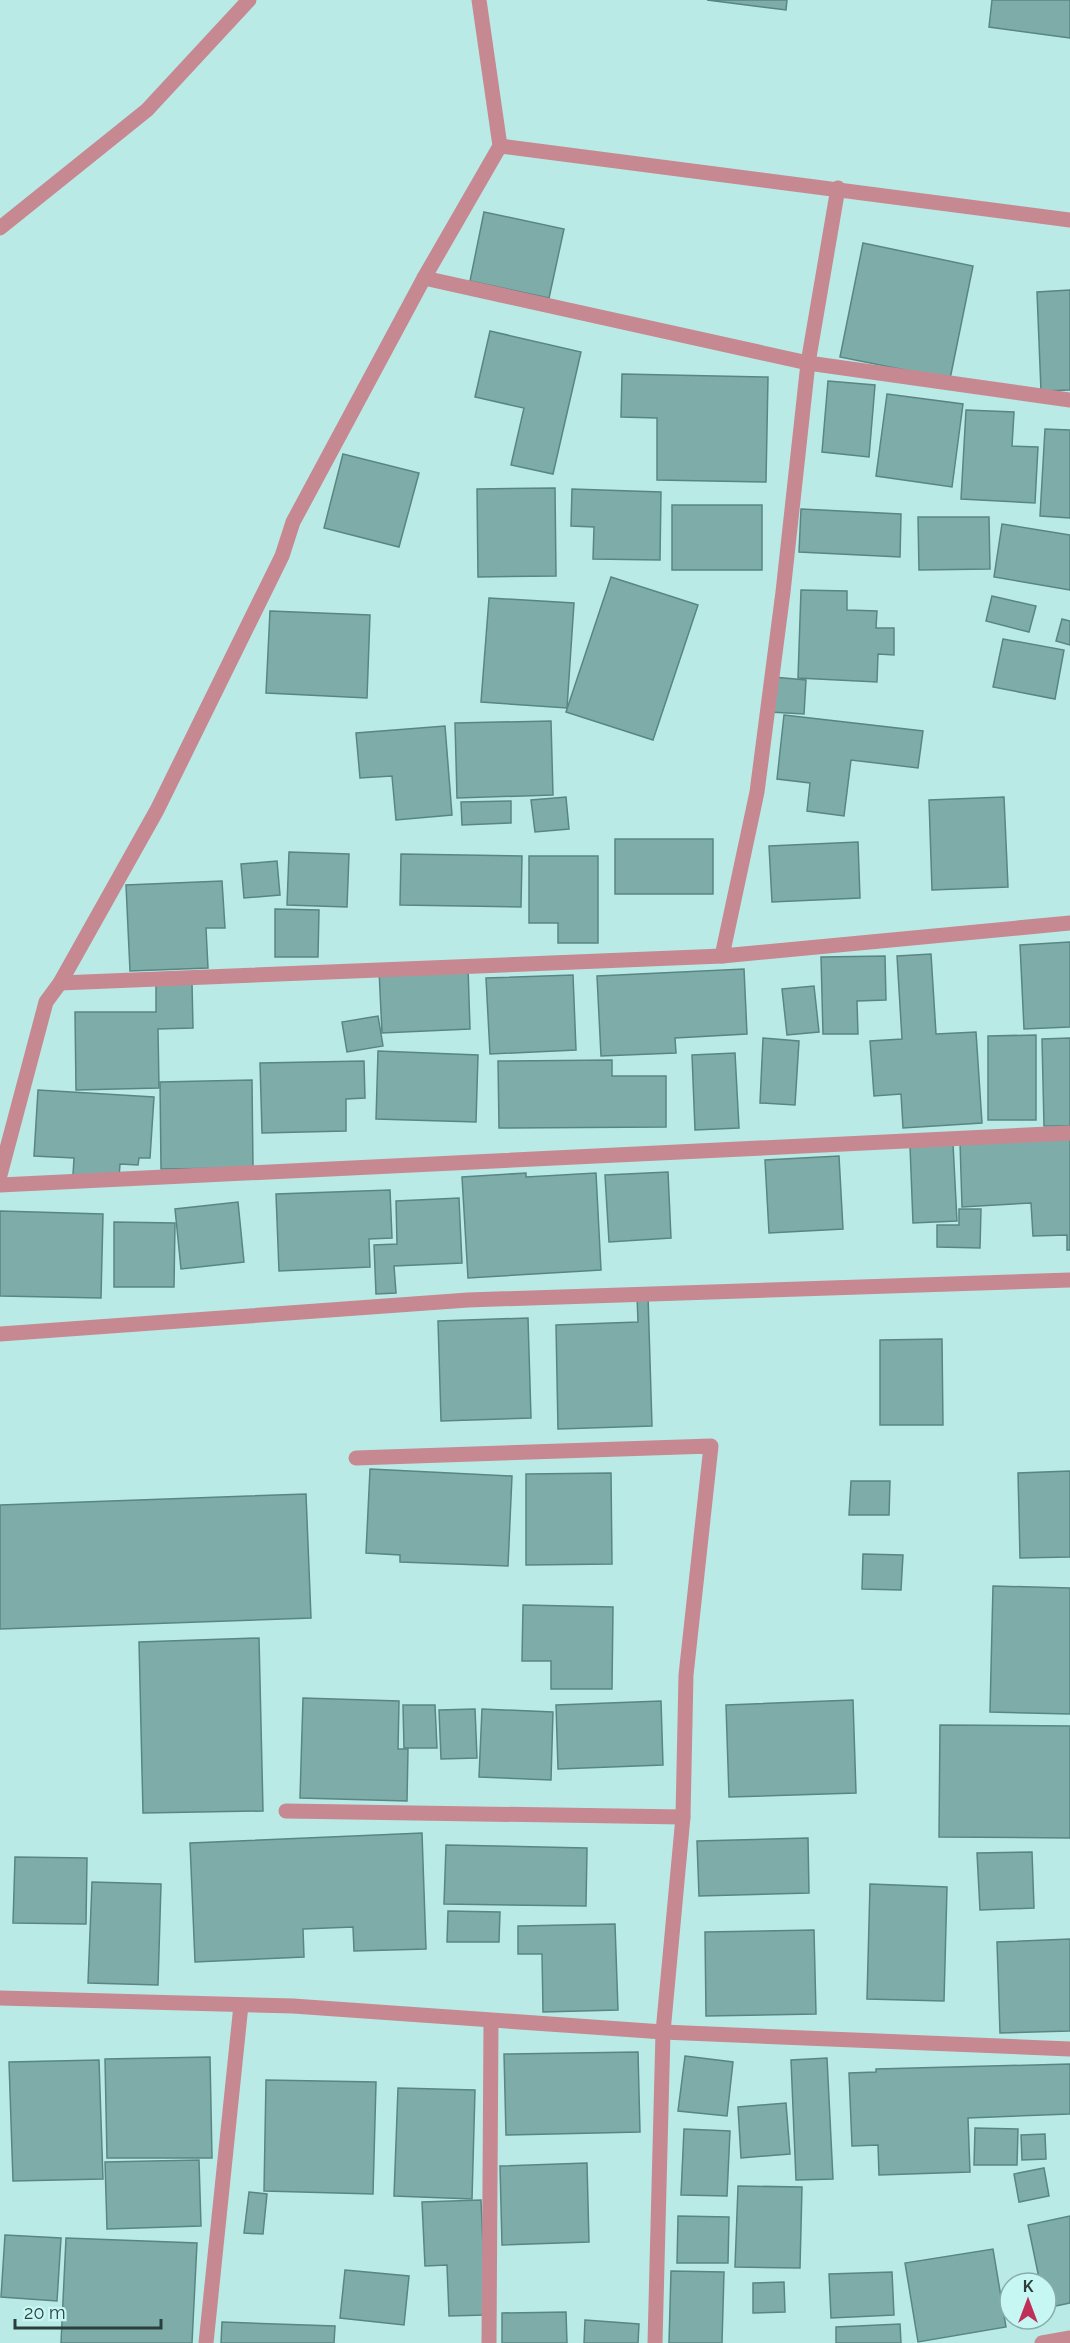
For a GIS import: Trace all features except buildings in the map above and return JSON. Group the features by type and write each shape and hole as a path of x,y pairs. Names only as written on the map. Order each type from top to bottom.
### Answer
{"street":[{"path":"0,228 147,110 249,0"},
{"path":"0,1175 46,1002 60,982 158,810 282,556 293,522 424,278 500,146 479,0"},
{"path":"500,146 838,188 1070,220"},
{"path":"722,956 757,792 783,592 808,363 838,188"},
{"path":"424,278 808,363 1070,400"},
{"path":"60,982 722,956 1070,923"},
{"path":"0,1185 1070,1133"},
{"path":"0,1334 468,1300 1070,1280"},
{"path":"356,1458 711,1446 686,1675 683,1817 663,2032 655,2343"},
{"path":"286,1811 683,1817"},
{"path":"0,1998 293,2006 663,2032 1070,2049"},
{"path":"206,2343 241,2005"},
{"path":"489,2343 491,2021"},
{"path":"1042,2343 1070,2338"}]}
